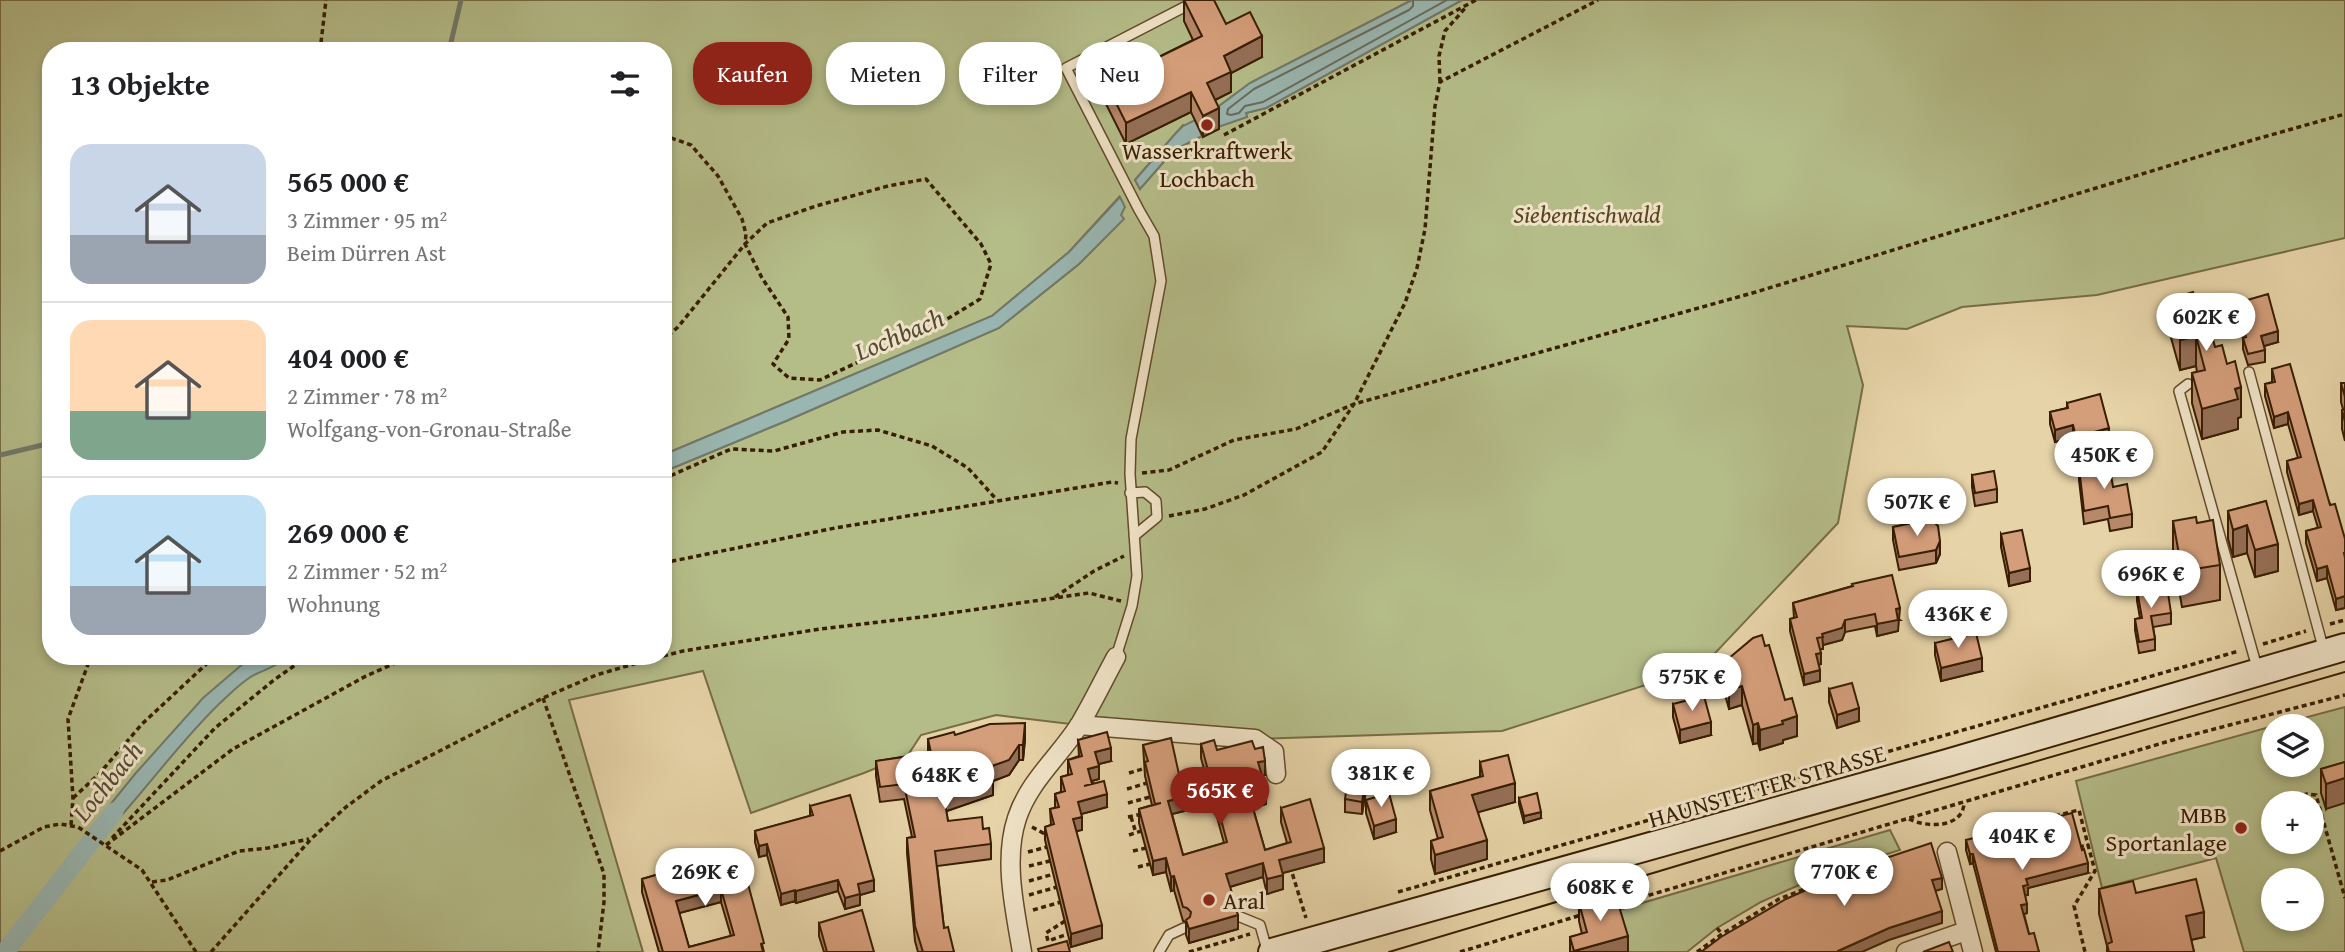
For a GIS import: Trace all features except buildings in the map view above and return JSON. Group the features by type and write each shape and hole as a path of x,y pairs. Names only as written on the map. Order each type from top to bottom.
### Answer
{"main road":[{"name":"HAUNSTETTER STRASSE","path":"1267,945 1947,763 2258,673 2329,642"}],"street":[{"path":"1022,952 1014,892 1012,841 1016,819 1027,794 1079,724 1116,657"},
{"path":"1079,724 1255,738 1274,752 1276,774"},
{"path":"1947,852 1973,952"},
{"path":"1906,952 1966,930"}],"lane":[{"path":"1116,657 1132,606 1137,576 1130,484 1131,439 1161,281 1154,236 1066,68 1198,0"},
{"path":"2249,372 2329,642"},
{"path":"2188,384 2179,391 2258,673"},
{"path":"1130,484 1156,501 1157,517 1134,536"},
{"path":"1233,914 1261,925 1267,945"},
{"path":"1159,952 1170,935 1184,928"}],"path":[{"path":"321,42 326,0"},
{"path":"1224,135 1476,0"},
{"path":"1440,82 1598,0"},
{"path":"1157,517 1205,509 1244,495 1322,452 1354,404 1405,303 1417,268 1425,229 1435,106 1440,82 1438,57 1445,31 1468,4"},
{"path":"672,561 835,528 997,500 1112,482 1130,484 1169,470 1234,440 1296,429 1354,404 1756,292 2345,114"},
{"path":"672,138 691,145 718,176 741,219 746,234 745,244 762,278 788,317 789,339 773,364 789,378 820,380 939,324 980,299 991,264 981,244 926,179 888,186 767,223 745,244 672,332"},
{"path":"672,475 731,449 774,451 842,432 878,429 932,446 968,468 997,500"},
{"path":"1054,598 1094,571 1135,550"},
{"path":"672,654 820,629 930,617 1089,593 1132,606"},
{"name":"HAUNSTETTER STRASSE","path":"1395,893 2251,647 2329,642 2345,620"},
{"path":"71,826 68,719 88,665"},
{"path":"72,798 99,774 142,724 205,665"},
{"path":"106,845 215,727 295,665"},
{"path":"106,845 233,749 391,665"},
{"path":"211,952 311,839 346,807 381,781 543,698 596,675 631,665"},
{"path":"1611,906 1741,866 1964,804 2176,739 2345,695"},
{"path":"543,698 604,874 602,933 598,952"},
{"path":"1129,772 1146,768"},
{"path":"1127,789 1147,783"},
{"path":"1128,803 1150,797"},
{"path":"1909,819 1925,825 1941,824 1958,819 1964,804"},
{"path":"2055,816 2079,810 2095,872 2074,906 2085,952"},
{"path":"1129,835 1138,832 1130,817 1143,814"},
{"path":"2324,823 2345,898"},
{"path":"0,851 44,827 60,824 89,833 142,870 196,952"},
{"path":"150,882 167,880 239,851 311,839"},
{"path":"2078,848 2088,845"},
{"path":"1133,851 1146,848"},
{"path":"1014,892 1050,861"},
{"path":"1138,867 1150,864"},
{"path":"1290,864 1306,918 1295,921"},
{"path":"1014,892 1054,874"},
{"path":"1697,952 1779,899 1843,874"},
{"path":"1014,892 1057,887"},
{"path":"1014,892 1061,902"},
{"path":"2337,895 2345,898"},
{"path":"1460,952 1586,914"},
{"path":"1065,921 1046,933 1048,941 1069,934"},
{"path":"1717,928 1722,934"},
{"path":"1189,952 1267,945"},
{"path":"1482,946 1483,952"}],"green space":[{"name":"Siebentischwald","path":"0,0 1412,0 1250,83 1211,112 1247,117 1246,113 1266,108 1462,0 2345,0 2345,238 2097,295 1962,307 1907,329 1847,326 1863,385 1838,523 1702,667 1502,731 1255,739 1079,725 996,715 921,735 908,755 751,813 703,671 569,700 643,952 0,952","holes":["1183,125 1202,136 1174,150 1140,189 1135,180"]},
{"path":"2345,707 2345,952 2244,952 2216,858 2102,888 2076,781 2261,729 2261,777 2324,777 2324,714 2319,714"},
{"path":"1890,830 1900,850 1826,873 1761,902 1717,928 1687,952 1627,952 1615,911"}],"water":[{"path":"1412,0 1462,0 1266,108 1246,113 1247,117 1218,127 1211,112 1250,83"},
{"path":"1195,120 1202,136 1174,150 1140,189 1135,180 1183,126"},
{"path":"1120,197 1125,207 1121,215 1124,219 1079,264 999,328 672,468 672,451 992,316 1069,252"},
{"path":"242,665 277,665 246,680 218,705 103,836 92,827 203,698"}],"waterway":[{"path":"451,42 461,0"},
{"path":"0,455 42,445"},
{"name":"Lochbach","path":"5,952 114,812"}],"tram line":[{"path":"1389,952 1740,847 2345,672"}],"place":[{"name":"Wasserkraftwerk Lochbach","path":"1207,125"},
{"name":"MBB Sportanlage","path":"2241,828"},
{"name":"Aral","path":"1209,900"}]}
